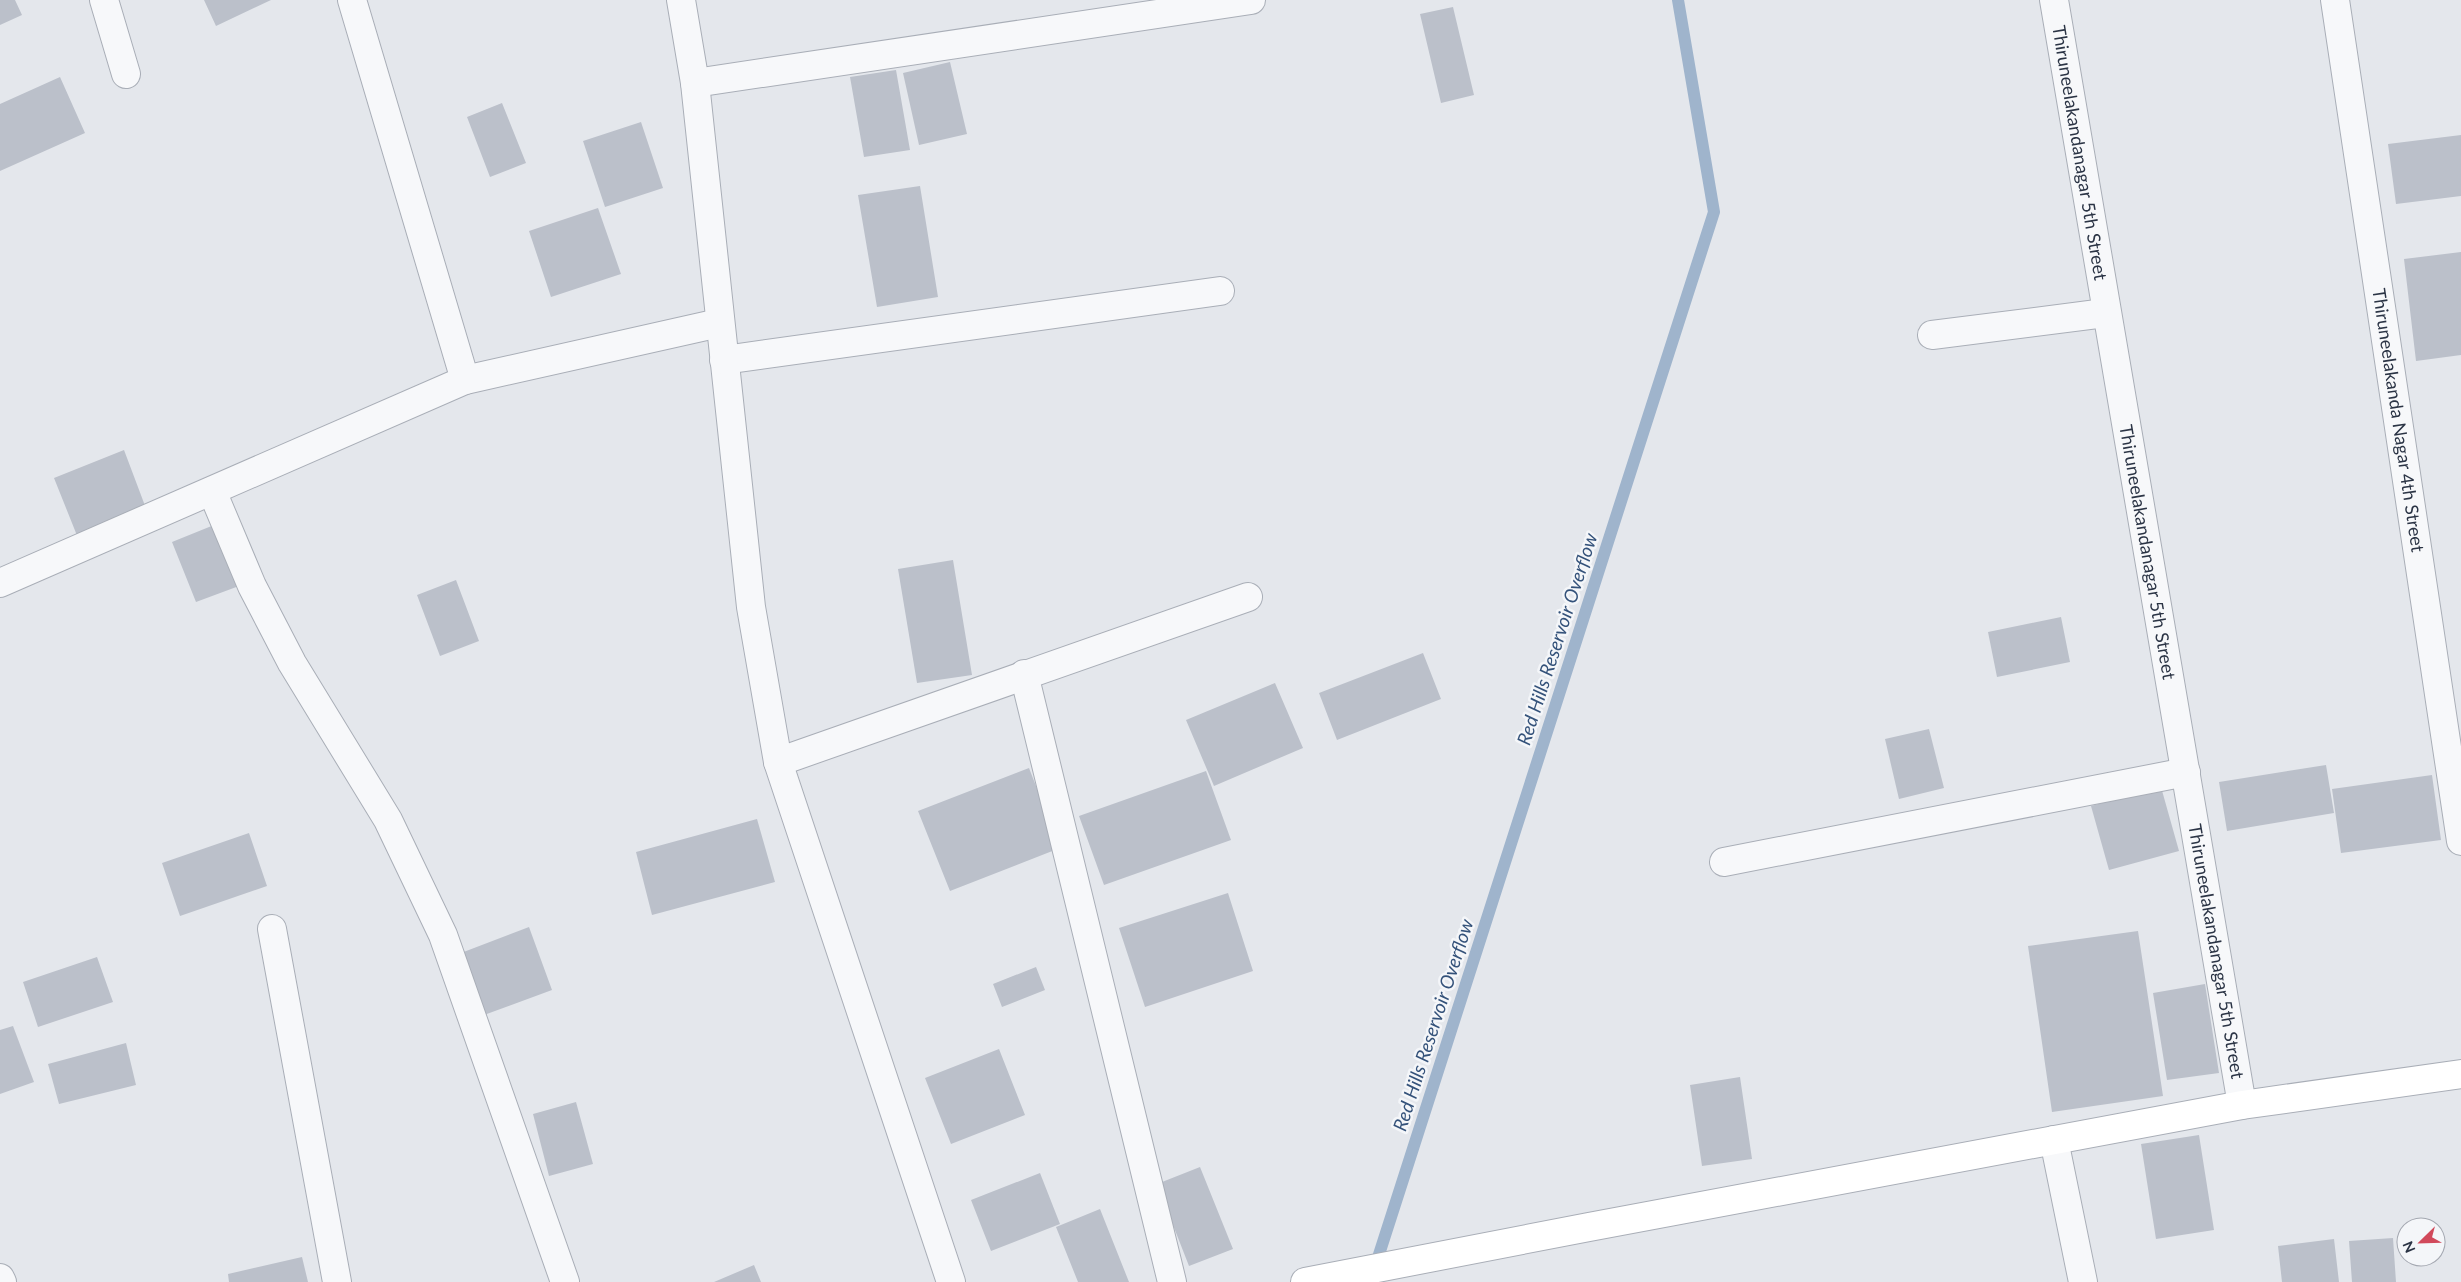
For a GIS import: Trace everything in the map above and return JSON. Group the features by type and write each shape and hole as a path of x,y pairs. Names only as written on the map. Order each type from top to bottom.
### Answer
{"street":[{"path":"104,0 126,74"},
{"path":"352,0 465,380"},
{"path":"681,0 695,83 719,323 751,607 778,762 951,1282"},
{"path":"695,83 1251,0"},
{"name":"Thiruneelakandanagar 5th Street","path":"2054,0 2105,313 2186,772 2242,1105"},
{"name":"Thiruneelakanda Nagar 4th Street","path":"2334,0 2461,841"},
{"path":"724,360 1220,291"},
{"path":"1932,335 2105,313"},
{"path":"0,583 465,380 719,323"},
{"path":"212,491 252,586 292,663 388,820 443,935 565,1282"},
{"path":"778,762 1024,674 1248,597"},
{"path":"1024,674 1172,1282"},
{"path":"1724,862 2186,772"},
{"path":"272,929 337,1282"},
{"path":"1305,1282 2242,1105 2461,1074"},
{"path":"2054,1140 2083,1282"},
{"path":"0,1278 2,1282"}],"building":[{"path":"0,0 15,0 22,15 0,25"},
{"path":"204,0 271,0 216,26"},
{"path":"1453,7 1474,95 1441,103 1420,14"},
{"path":"950,62 967,134 919,145 903,73"},
{"path":"896,70 910,150 864,157 850,77"},
{"path":"60,77 85,133 0,171 0,104"},
{"path":"502,103 526,163 490,177 467,117"},
{"path":"641,122 663,188 605,207 583,141"},
{"path":"2461,135 2461,196 2396,204 2388,144"},
{"path":"920,186 938,297 877,307 858,195"},
{"path":"598,208 621,274 551,297 529,231"},
{"path":"2461,252 2461,355 2416,361 2404,259"},
{"path":"124,450 147,511 78,538 54,478"},
{"path":"214,525 239,586 196,602 172,542"},
{"path":"953,560 972,675 917,683 898,569"},
{"path":"456,580 479,641 440,656 417,595"},
{"path":"2061,617 2070,662 1997,677 1988,632"},
{"path":"1423,653 1441,699 1337,740 1319,693"},
{"path":"1275,683 1303,748 1214,786 1186,720"},
{"path":"1929,729 1944,788 1899,799 1885,739"},
{"path":"2326,765 2334,813 2227,831 2219,782"},
{"path":"1029,768 1060,848 950,891 918,811"},
{"path":"1206,771 1231,840 1104,885 1079,816"},
{"path":"2432,775 2441,840 2341,853 2332,789"},
{"path":"2161,787 2179,851 2109,870 2091,806"},
{"path":"757,819 775,882 652,915 636,852"},
{"path":"249,833 267,886 180,916 162,863"},
{"path":"1228,893 1253,971 1145,1007 1119,928"},
{"path":"529,927 552,990 484,1015 461,953"},
{"path":"2138,931 2163,1096 2052,1112 2028,946"},
{"path":"97,957 113,1002 38,1027 23,982"},
{"path":"1036,967 1045,990 1002,1007 993,984"},
{"path":"2205,984 2219,1073 2167,1080 2153,993"},
{"path":"13,1026 34,1082 0,1094 0,1030"},
{"path":"126,1043 136,1085 59,1104 48,1064"},
{"path":"999,1049 1025,1115 951,1144 925,1078"},
{"path":"1740,1077 1752,1159 1702,1166 1690,1085"},
{"path":"576,1102 593,1164 549,1176 533,1114"},
{"path":"2199,1135 2214,1230 2156,1239 2141,1144"},
{"path":"1200,1167 1233,1249 1189,1266 1157,1184"},
{"path":"1040,1173 1060,1224 991,1251 971,1200"},
{"path":"1100,1209 1129,1282 1078,1282 1056,1227"},
{"path":"2393,1238 2396,1282 2352,1282 2349,1241"},
{"path":"2334,1239 2339,1282 2282,1282 2278,1246"},
{"path":"302,1257 308,1282 229,1282 228,1274"},
{"path":"754,1265 761,1282 714,1282"}],"waterway":[{"name":"Red Hills Reservoir Overflow","path":"1374,1270 1714,212 1678,0"}]}
